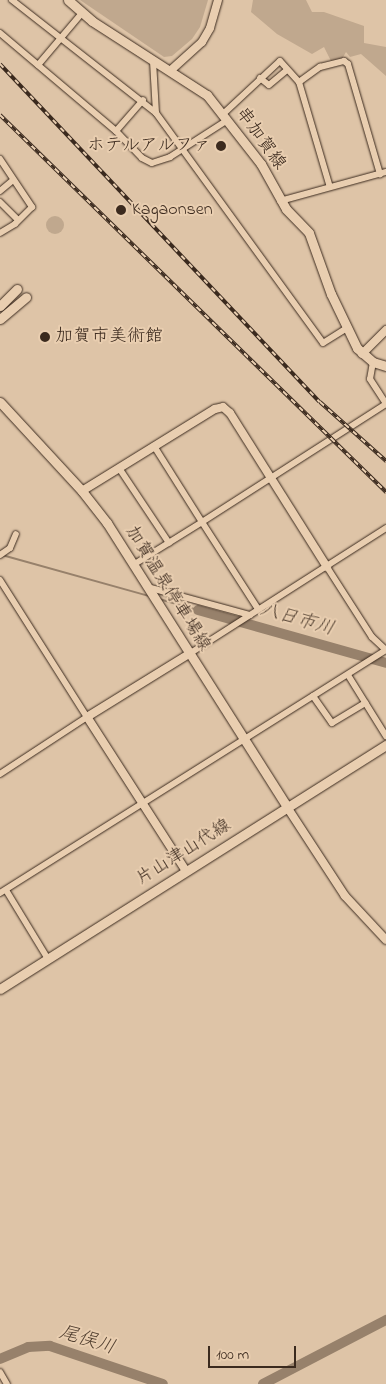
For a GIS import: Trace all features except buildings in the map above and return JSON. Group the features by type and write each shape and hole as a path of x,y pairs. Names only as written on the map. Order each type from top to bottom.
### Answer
{"main road":[{"name":"串加賀線","path":"68,0 82,14 153,62 200,88 261,164 280,201 309,233 348,328 362,354 373,362 386,366"},
{"path":"0,306 17,289"},
{"path":"0,318 26,297"},
{"name":"加賀温泉停車場線","path":"0,402 82,491 133,565 287,808"},
{"name":"片山津山代線","path":"0,989 386,745"}],"street":[{"path":"12,0 156,112 323,343 348,328"},
{"path":"170,71 202,42 214,19 218,0"},
{"path":"38,65 82,14"},
{"path":"0,33 116,131 142,158 152,163 182,148 224,118 260,78 280,61 299,82 330,187"},
{"path":"280,201 383,173 348,64 344,61 320,67 299,82"},
{"path":"153,62 156,112"},
{"path":"260,78 269,85 287,70"},
{"path":"116,131 143,100"},
{"path":"0,159 12,181 32,207 0,233"},
{"path":"0,191 12,181"},
{"path":"0,202 18,220"},
{"path":"362,354 386,330"},
{"path":"133,565 386,404 370,379 373,362"},
{"path":"48,959 3,892 385,651 372,637 230,413 223,407 215,409 82,491"},
{"path":"154,446 258,609"},
{"path":"119,468 169,543"},
{"path":"0,774 88,716 327,567 386,528"},
{"path":"0,555 7,550 16,534"},
{"path":"0,580 186,871"},
{"path":"148,589 248,616"},
{"path":"348,675 386,736"},
{"path":"314,696 332,723 366,704"},
{"path":"287,808 345,896 386,940"},
{"path":"1,1373 8,1384"}],"shaded area":[{"path":"80,0 208,0 200,27 192,39 172,56 164,57"},
{"path":"253,0 306,0 312,12 324,12 364,26 364,43 386,47 386,76 361,54 350,57 346,52 342,59 331,61 324,47 312,54 277,34 251,12"},
{"path":"55,216 61,219 64,225 61,231 55,234 49,231 46,225 49,219"}],"waterway":[{"path":"2,555 149,596"},
{"path":"159,599 198,610"},
{"name":"八日市川","path":"198,610 386,663"},
{"name":"尾俣川","path":"263,1384 386,1320"},
{"name":"尾俣川","path":"0,1359 28,1347 50,1346 163,1384"}],"railway":[{"path":"0,64 320,402 386,461"},
{"path":"0,115 386,492"}],"place":[{"name":"ホテルアルファ","path":"221,146"},
{"name":"Kagaonsen","path":"121,210"},
{"name":"加賀市美術館","path":"45,337"}]}
